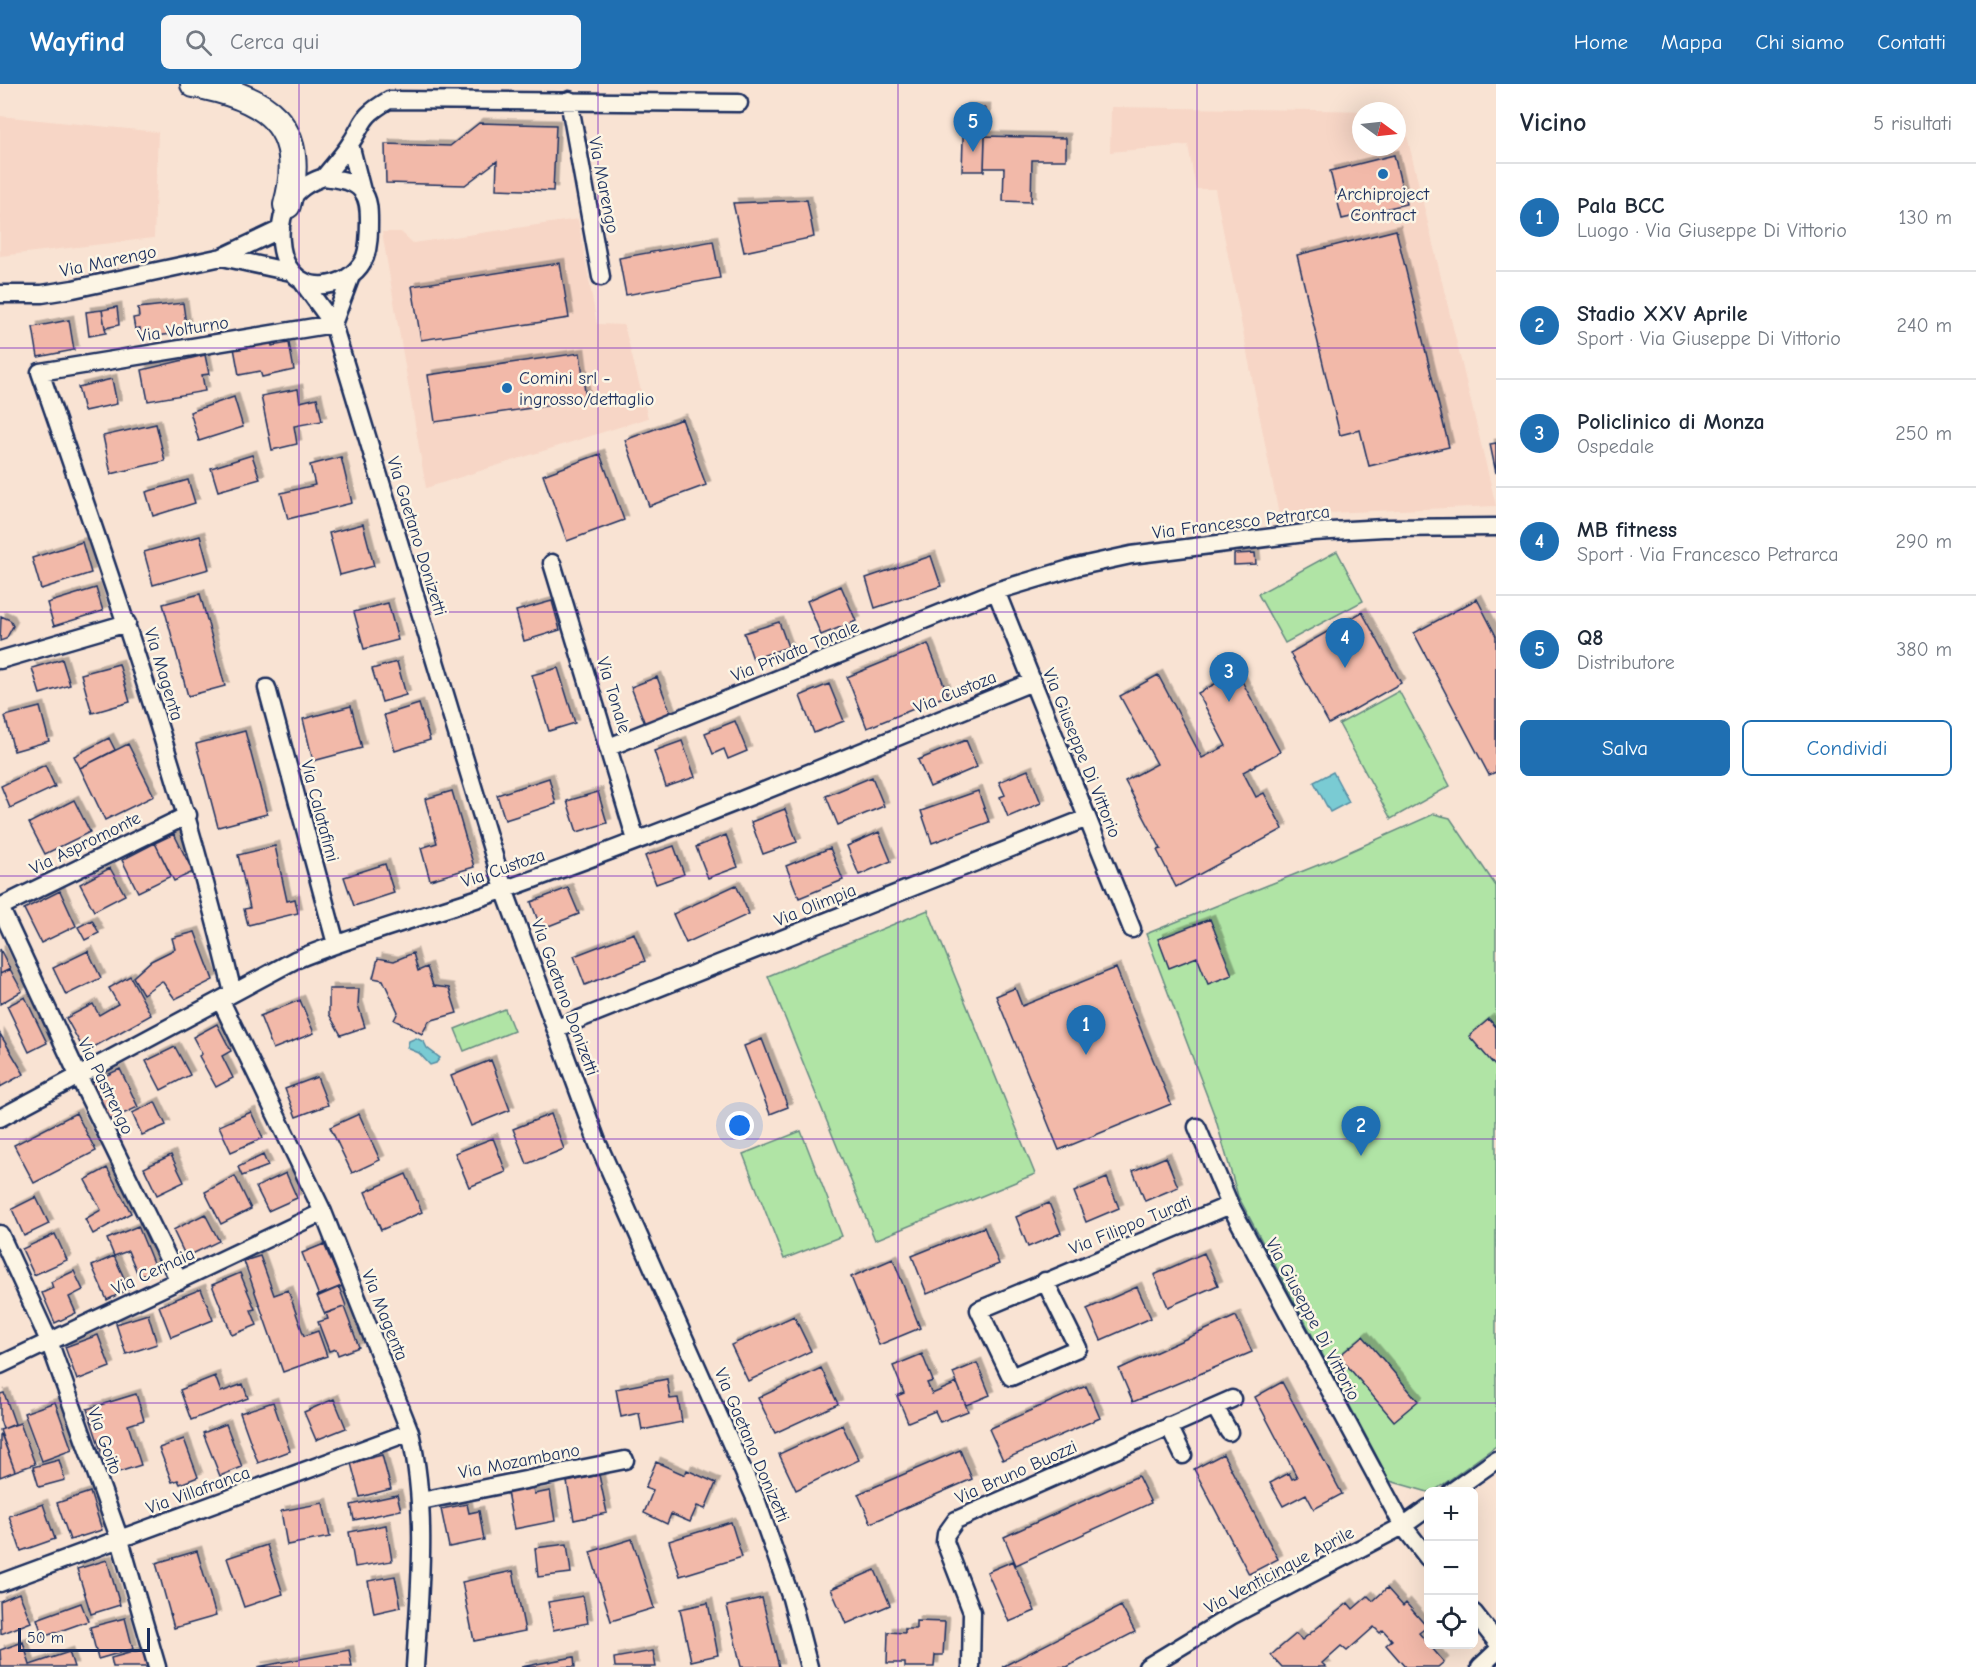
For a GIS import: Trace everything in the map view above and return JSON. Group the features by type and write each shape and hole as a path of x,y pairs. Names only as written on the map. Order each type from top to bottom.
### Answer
{"highway":[{"path":"194,84 222,89 255,102 272,113 291,148 294,181 288,205"}],"street":[{"path":"351,276 334,284 316,286 296,276 285,259 281,229 288,205 309,183 324,177 350,144 368,113 388,100 739,103"},
{"name":"Via Marengo","path":"568,100 602,277"},
{"path":"333,324 351,276 364,259 369,241 369,206 362,191 350,144"},
{"path":"324,177 352,184 362,191"},
{"name":"Via Marengo","path":"0,294 42,294 73,289 222,257 281,229"},
{"name":"Via Marengo","path":"222,257 296,276"},
{"name":"Via Gaetano Donizetti","path":"296,276 333,324 504,889 598,1144 757,1502 791,1598 809,1667"},
{"name":"Via Volturno","path":"40,372 333,324"},
{"name":"Via Magenta","path":"40,372 127,623 188,815 227,997 323,1212 410,1432 417,1463 421,1501 415,1667"},
{"name":"Via Francesco Petrarca","path":"996,591 1076,567 1131,555 1214,543 1373,528 1496,527"},
{"name":"Via Tonale","path":"552,563 636,840"},
{"name":"Via Giuseppe Di Vittorio","path":"996,591 1132,929"},
{"name":"Via Privata Tonale","path":"609,747 996,591"},
{"path":"0,660 127,623"},
{"name":"Via Custoza","path":"0,1118 296,960 336,944 504,889 636,840 1032,682"},
{"name":"Via Calatafimi","path":"267,688 336,944"},
{"name":"Via Aspromonte","path":"0,907 188,815"},
{"name":"Via Olimpia","path":"557,1028 1087,818"},
{"name":"Via Pastrengo","path":"0,907 78,1075 179,1281"},
{"name":"Via Giuseppe Di Vittorio","path":"1197,1127 1230,1206 1403,1526 1424,1553"},
{"name":"Via Filippo Turati","path":"1045,1281 1078,1348 1011,1377 979,1310 1045,1281 1230,1206"},
{"name":"Via Cernaia","path":"0,1365 323,1212"},
{"name":"Via Goito","path":"0,1234 49,1341 120,1540 157,1667"},
{"name":"Via Bruno Buozzi","path":"971,1667 972,1612 946,1548 946,1534 950,1526 956,1520 1232,1399"},
{"path":"1215,1407 1229,1432"},
{"path":"1169,1426 1183,1455"},
{"name":"Via Villafranca","path":"0,1583 410,1432"},
{"name":"Via Mozambano","path":"421,1501 626,1460"},
{"path":"1457,1487 1496,1460"},
{"name":"Via Venticinque Aprile","path":"1147,1667 1231,1616 1403,1526 1424,1511"},
{"path":"1478,1619 1496,1641"},
{"path":"1479,1667 1496,1652"}],"shaded area":[{"path":"1111,107 1352,111 1352,156 1406,156 1406,132 1496,506 1279,515 1215,189 1196,189 1188,145 1110,152"},
{"path":"0,116 158,132 154,238 0,256"},
{"path":"578,219 597,324 624,325 648,418 426,488 382,232 401,232 413,243"}],"green space":[{"path":"1337,551 1363,601 1285,643 1258,594"},
{"path":"1399,691 1450,786 1391,819 1339,724"},
{"path":"1434,814 1450,818 1496,886 1496,1446 1440,1487 1424,1487 1424,1491 1390,1481 1238,1196 1215,1117 1146,934 1333,859"},
{"path":"928,910 1035,1174 875,1240 768,976"},
{"path":"505,1009 514,1031 464,1051 455,1029"},
{"path":"801,1131 842,1236 784,1259 743,1154"}],"water":[{"path":"1333,772 1349,802 1330,812 1314,782"},
{"path":"416,1038 424,1042 427,1048 440,1058 436,1063 430,1065 419,1053 407,1048 409,1041"}],"building":[{"path":"964,108 986,108 984,171 962,171"},
{"path":"479,123 556,125 553,191 496,189 497,161 465,185 386,183 385,144 450,146"},
{"path":"985,136 1066,138 1066,160 1032,160 1031,202 1003,201 1004,168 984,168"},
{"path":"1394,156 1406,204 1342,219 1330,171"},
{"path":"807,200 814,237 744,252 733,203"},
{"path":"1396,230 1449,447 1369,466 1360,430 1340,435 1297,255"},
{"path":"713,241 720,278 626,295 619,258"},
{"path":"560,263 569,318 421,340 412,286"},
{"path":"183,303 187,332 141,338 140,328 135,329 133,318 139,317 138,308"},
{"path":"117,307 119,325 105,328 102,310"},
{"path":"102,310 106,333 89,336 86,312"},
{"path":"69,320 74,350 38,357 33,327"},
{"path":"271,341 272,346 289,343 294,370 262,377 260,371 239,375 234,348"},
{"name":"Comini srl - ingrosso/dettaglio","path":"580,353 586,400 435,422 428,375"},
{"path":"205,355 209,374 202,375 205,391 148,401 142,370"},
{"path":"112,379 117,404 84,411 78,387"},
{"path":"298,389 300,402 317,398 322,421 294,426 297,444 272,450 261,396"},
{"path":"234,397 243,427 199,441 190,412"},
{"path":"682,419 706,485 649,506 625,440"},
{"path":"156,424 165,461 111,474 103,436"},
{"path":"1496,443 1496,473 1490,444"},
{"path":"600,454 624,520 567,541 543,475"},
{"path":"252,455 260,479 218,491 211,468"},
{"path":"341,457 352,503 288,519 281,493 315,485 310,465"},
{"path":"188,480 195,503 153,516 146,492"},
{"path":"363,524 374,566 340,575 329,533"},
{"path":"200,536 209,569 153,585 144,552"},
{"path":"82,542 91,573 41,589 32,558"},
{"path":"1255,553 1256,564 1234,565 1234,554"},
{"path":"931,556 941,586 875,608 866,578"},
{"path":"841,586 856,621 821,635 807,601"},
{"path":"96,588 103,611 54,626 47,603"},
{"path":"200,594 225,686 188,696 163,604"},
{"path":"1477,599 1496,636 1496,772 1489,775 1414,633"},
{"path":"552,601 560,630 524,641 516,611"},
{"path":"388,603 398,640 364,649 354,612"},
{"path":"1362,612 1401,683 1329,724 1290,653"},
{"path":"1,616 10,620 13,626 6,639 0,641"},
{"path":"779,622 788,647 753,659 744,633"},
{"path":"928,644 948,695 867,728 847,677"},
{"path":"62,659 70,685 40,694 32,668"},
{"path":"397,662 406,695 382,702 372,669"},
{"path":"119,664 130,702 92,713 81,674"},
{"path":"558,668 575,723 549,731 532,675"},
{"path":"1237,672 1280,752 1243,772 1256,797 1264,793 1283,829 1176,887 1157,850 1161,849 1125,781 1157,764 1120,696 1158,675 1202,758 1226,746 1198,693"},
{"path":"657,677 671,714 645,724 631,687"},
{"path":"829,684 844,721 814,733 800,696"},
{"path":"419,704 430,740 395,751 384,715"},
{"path":"351,706 362,748 313,761 303,719"},
{"path":"40,707 49,741 14,751 5,716"},
{"path":"735,721 747,751 728,759 724,749 713,754 705,733"},
{"path":"245,731 267,814 218,827 196,744"},
{"path":"109,738 115,750 80,768 74,756"},
{"path":"966,740 977,767 930,787 918,760"},
{"path":"682,741 695,777 666,787 654,751"},
{"path":"128,744 154,796 105,820 80,768"},
{"path":"45,765 55,787 10,808 1,786"},
{"path":"1028,770 1041,803 1008,817 1000,797 1005,795 999,782"},
{"path":"872,777 884,806 838,825 826,796"},
{"path":"549,778 556,804 505,820 497,795"},
{"path":"452,791 474,867 430,880 421,848 437,843 425,799"},
{"path":"978,791 989,822 932,843 921,811"},
{"path":"598,792 607,823 577,832 567,801"},
{"path":"74,800 90,832 45,854 29,823"},
{"path":"785,809 797,842 763,854 751,822"},
{"path":"879,832 891,861 859,875 847,846"},
{"path":"174,834 193,872 174,881 155,843"},
{"path":"726,835 738,867 708,878 696,847"},
{"path":"155,843 171,876 138,892 122,860"},
{"path":"275,846 287,901 295,899 298,913 248,925 244,909 250,908 238,855"},
{"path":"674,846 684,874 656,884 645,856"},
{"path":"830,848 843,880 799,898 786,866"},
{"path":"385,864 394,893 354,906 344,877"},
{"path":"110,868 125,895 94,911 80,884"},
{"path":"736,885 749,914 686,943 673,914"},
{"path":"568,888 579,914 541,929 531,902"},
{"path":"60,891 76,926 41,943 24,909"},
{"path":"1210,919 1232,975 1208,984 1197,957 1169,968 1158,939"},
{"path":"92,920 99,933 85,940 78,927"},
{"path":"195,932 213,980 175,999 162,981 143,994 133,977 151,961 175,949 172,938"},
{"path":"634,933 645,961 585,985 574,956"},
{"path":"0,949 10,969 0,974"},
{"path":"88,951 101,978 66,995 53,968"},
{"path":"413,953 418,971 427,967 433,986 449,988 457,1013 429,1021 422,1034 394,1020 398,1012 383,980 373,978 378,958 394,961"},
{"path":"1116,968 1171,1104 1059,1150 996,996 1015,988 1022,1006"},
{"path":"10,969 22,991 0,1004 0,974"},
{"path":"130,976 151,1015 85,1052 66,1018 93,1004 99,1015 118,1004 109,988"},
{"path":"329,989 359,989 358,1005 365,1027 341,1035 329,1014"},
{"path":"25,997 47,1043 29,1052 7,1006"},
{"path":"300,1000 314,1033 273,1049 260,1016"},
{"path":"1489,1019 1496,1027 1496,1067 1469,1036"},
{"path":"217,1024 231,1051 222,1056 233,1078 216,1087 199,1056 202,1054 193,1037"},
{"path":"0,1034 24,1074 0,1087"},
{"path":"762,1039 788,1107 770,1114 744,1046"},
{"path":"175,1047 190,1075 161,1090 146,1061"},
{"path":"491,1060 510,1110 471,1126 451,1076"},
{"path":"120,1069 138,1107 110,1120 92,1082"},
{"path":"317,1077 328,1105 296,1117 285,1089"},
{"path":"155,1102 166,1125 142,1135 132,1113"},
{"path":"251,1112 263,1138 231,1152 219,1126"},
{"path":"76,1113 96,1151 34,1183 14,1145"},
{"path":"359,1114 380,1160 352,1173 330,1127"},
{"path":"551,1114 564,1149 527,1164 513,1129"},
{"path":"493,1138 506,1172 469,1187 455,1153"},
{"path":"171,1155 184,1182 157,1195 144,1168"},
{"path":"263,1155 268,1166 242,1176 238,1167"},
{"path":"1166,1157 1178,1187 1145,1201 1133,1171"},
{"path":"107,1168 131,1213 93,1234 85,1219 101,1210 85,1180"},
{"path":"286,1173 297,1198 268,1211 256,1187"},
{"path":"406,1174 422,1212 381,1230 365,1192"},
{"path":"235,1176 251,1209 221,1224 205,1192"},
{"path":"1107,1178 1119,1208 1086,1222 1074,1192"},
{"path":"36,1197 49,1224 24,1236 12,1209"},
{"path":"1049,1203 1061,1233 1028,1247 1016,1217"},
{"path":"205,1214 219,1241 186,1257 173,1230"},
{"path":"138,1226 156,1270 139,1277 128,1251 114,1256 107,1239"},
{"path":"984,1227 999,1264 927,1294 912,1256"},
{"path":"55,1234 67,1260 34,1275 22,1249"},
{"path":"324,1244 342,1286 319,1296 302,1253"},
{"path":"1204,1253 1218,1285 1168,1307 1154,1275"},
{"path":"114,1256 129,1289 107,1300 92,1266"},
{"path":"260,1256 274,1295 288,1290 304,1336 318,1331 327,1356 283,1372 244,1261"},
{"path":"893,1259 920,1328 879,1345 851,1277"},
{"path":"74,1271 83,1290 69,1297 76,1313 55,1323 42,1293 53,1288 51,1282"},
{"path":"240,1273 255,1309 251,1310 257,1325 232,1335 212,1285"},
{"path":"339,1287 346,1306 325,1314 317,1296"},
{"path":"1137,1287 1151,1318 1101,1340 1087,1309"},
{"path":"201,1289 213,1320 171,1337 159,1306"},
{"path":"344,1307 359,1347 338,1355 336,1349 329,1351 318,1322 328,1319 326,1313"},
{"path":"148,1314 157,1344 126,1354 116,1324"},
{"path":"794,1316 811,1351 748,1381 731,1345"},
{"path":"1236,1316 1252,1352 1133,1402 1119,1369"},
{"path":"98,1335 110,1367 77,1380 65,1347"},
{"path":"1363,1336 1418,1401 1394,1421 1339,1356"},
{"path":"922,1354 933,1381 927,1383 932,1394 957,1383 968,1411 940,1422 935,1411 908,1422 897,1396 904,1393 893,1366"},
{"path":"977,1363 990,1395 966,1405 953,1373"},
{"path":"821,1368 838,1404 775,1433 758,1398"},
{"path":"215,1376 221,1392 243,1384 248,1398 191,1420 180,1390"},
{"path":"667,1379 670,1399 678,1398 682,1422 642,1430 639,1413 621,1417 616,1389"},
{"path":"1282,1382 1342,1494 1314,1509 1306,1494 1283,1506 1270,1483 1289,1473 1292,1479 1297,1477 1255,1397"},
{"path":"1086,1386 1100,1418 1003,1460 989,1429"},
{"path":"4,1393 15,1424 3,1429 0,1420 0,1394"},
{"path":"136,1394 144,1420 128,1425 141,1465 109,1475 87,1409"},
{"path":"334,1399 346,1428 316,1440 304,1412"},
{"path":"55,1402 72,1450 42,1461 24,1413"},
{"path":"273,1402 290,1451 258,1463 240,1413"},
{"path":"20,1423 35,1464 15,1471 0,1430"},
{"path":"226,1424 242,1467 220,1476 203,1433"},
{"path":"842,1425 859,1460 796,1490 779,1454"},
{"path":"0,1435 15,1471 0,1477"},
{"path":"184,1439 198,1477 180,1484 178,1480 172,1482 159,1448"},
{"path":"960,1450 972,1479 871,1523 858,1494"},
{"path":"1223,1454 1278,1559 1249,1574 1194,1469"},
{"path":"382,1455 391,1489 360,1497 351,1463"},
{"path":"59,1460 65,1480 39,1487 33,1467"},
{"path":"656,1462 685,1475 687,1470 716,1483 705,1509 697,1506 690,1522 671,1514 667,1524 644,1513 653,1491 645,1488"},
{"path":"599,1475 607,1513 574,1520 567,1482"},
{"path":"1138,1476 1151,1503 1016,1565 1004,1537"},
{"path":"533,1487 534,1494 550,1491 555,1521 514,1529 507,1492"},
{"path":"90,1492 102,1530 70,1540 57,1503"},
{"path":"397,1495 401,1510 354,1520 351,1505"},
{"path":"323,1503 330,1537 287,1545 281,1511"},
{"path":"43,1504 55,1539 21,1551 9,1516"},
{"path":"467,1504 469,1513 479,1511 484,1540 449,1547 441,1509"},
{"path":"731,1522 742,1557 680,1576 669,1541"},
{"path":"386,1525 392,1561 355,1567 349,1532"},
{"path":"632,1539 654,1608 611,1621 590,1552"},
{"path":"567,1544 571,1573 538,1577 535,1548"},
{"path":"267,1545 283,1594 244,1607 227,1558"},
{"path":"197,1551 216,1616 174,1628 156,1563"},
{"path":"107,1560 120,1605 91,1614 77,1569"},
{"path":"1013,1561 1035,1611 1009,1622 987,1572"},
{"path":"875,1570 890,1605 846,1624 831,1589"},
{"path":"513,1571 525,1631 474,1641 462,1582"},
{"path":"395,1576 401,1607 374,1613 368,1581"},
{"path":"1387,1588 1403,1606 1406,1603 1424,1624 1424,1629 1419,1633 1424,1639 1424,1649 1433,1649 1444,1662 1438,1667 1405,1667 1386,1645 1392,1640 1383,1630 1380,1633 1374,1627 1347,1651 1341,1646 1322,1663 1326,1667 1282,1667 1271,1655 1296,1634 1302,1640 1348,1603 1353,1609 1368,1596 1373,1601"},
{"path":"19,1593 31,1622 1,1634 0,1601"},
{"path":"583,1596 588,1623 553,1630 548,1602"},
{"path":"762,1598 779,1667 741,1667 727,1606"},
{"path":"81,1603 88,1621 43,1637 37,1619"},
{"path":"708,1603 718,1655 691,1661 680,1609"},
{"path":"1121,1606 1135,1632 1067,1667 1002,1667"},
{"path":"125,1618 133,1649 98,1659 90,1627"},
{"path":"916,1621 945,1622 943,1655 935,1655 934,1667 905,1667 905,1663 887,1663 888,1632 905,1633 905,1629 916,1629"},
{"path":"23,1642 30,1665 69,1652 74,1667 1,1667 0,1650"},
{"path":"144,1649 149,1667 113,1667 111,1658"},
{"path":"349,1650 352,1667 257,1667"},
{"path":"653,1651 656,1667 615,1667 614,1658"},
{"path":"574,1657 575,1667 521,1667"}],"place":[{"name":"Q8","path":"973,152"},
{"name":"Archiproject Contract","path":"1383,174"},
{"name":"Comini srl - ingrosso/dettaglio","path":"507,388"},
{"name":"MB fitness","path":"1345,668"},
{"name":"Policlinico di Monza","path":"1229,702"},
{"name":"Pala BCC","path":"1086,1055"},
{"name":"Stadio XXV Aprile","path":"1361,1156"}]}
